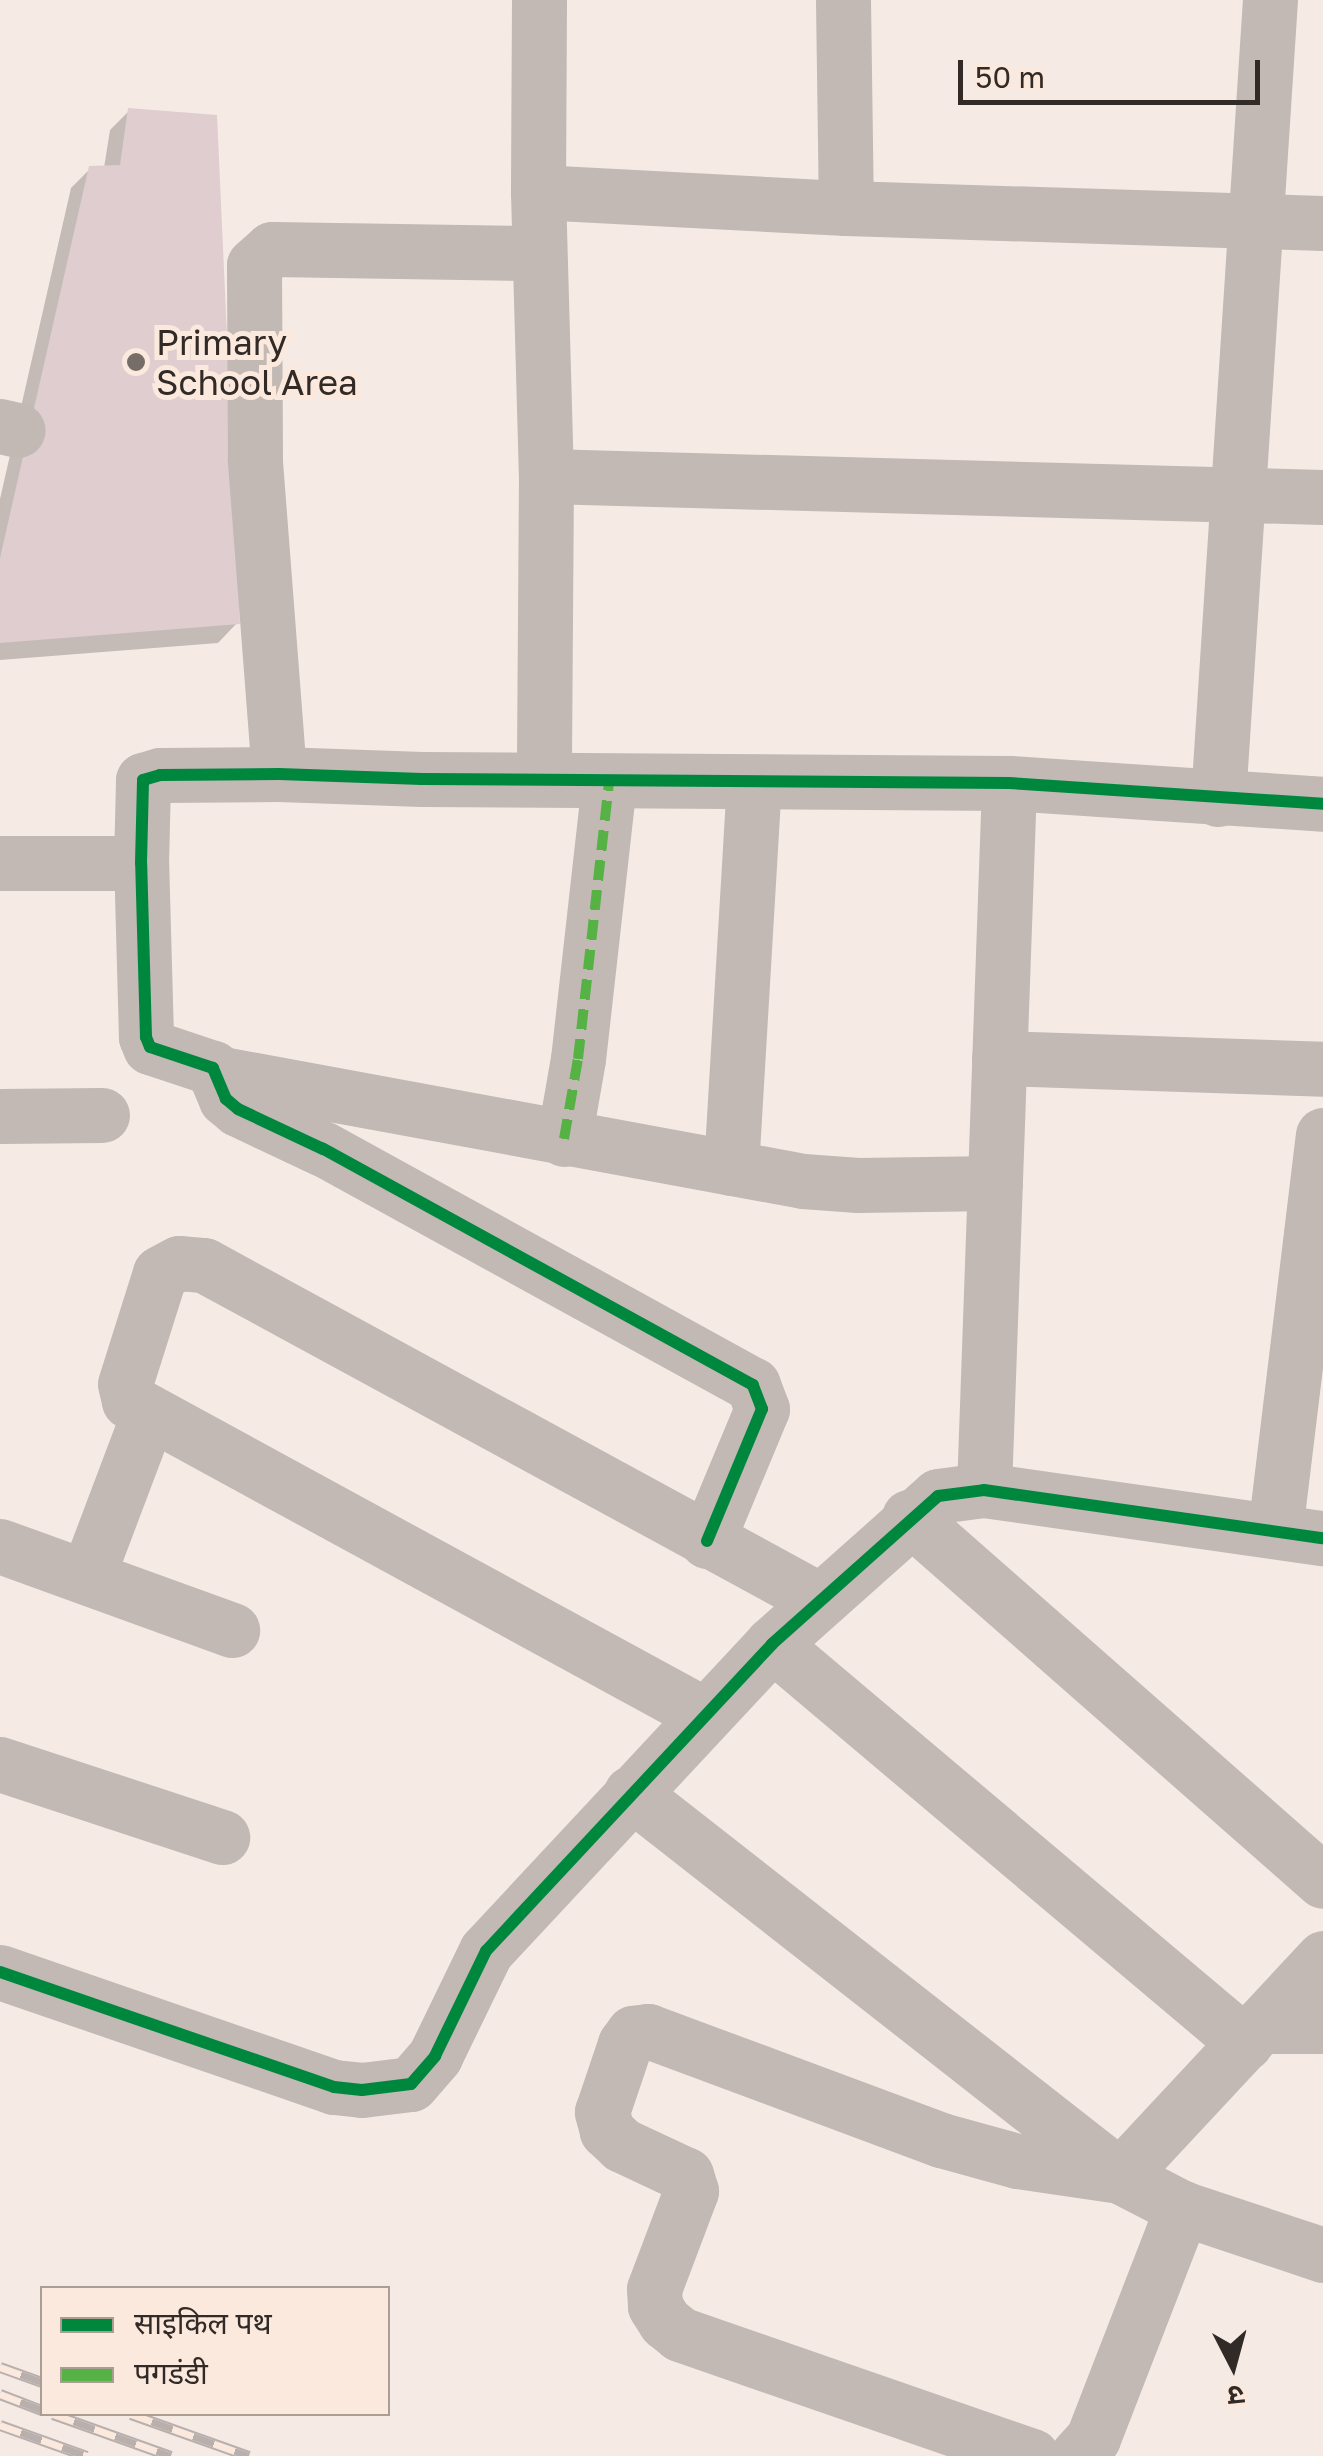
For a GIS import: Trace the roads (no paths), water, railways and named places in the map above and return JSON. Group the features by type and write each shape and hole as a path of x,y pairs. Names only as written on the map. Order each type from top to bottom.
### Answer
{"street":[{"path":"539,0 538,192 546,476 544,779"},
{"path":"843,0 846,208"},
{"path":"1218,799 1270,0"},
{"path":"538,192 846,208 1323,223"},
{"path":"279,774 255,459 254,264 272,248 540,254"},
{"path":"546,476 1323,497"},
{"path":"995,1183 832,1184 564,1139 217,1073 206,1065 159,1054 148,1042 141,863 143,780 160,774 279,774 1008,783 1323,804"},
{"path":"564,1139 578,1059 608,781"},
{"path":"730,1168 754,782"},
{"path":"984,1490 1008,783"},
{"path":"0,864 141,863"},
{"path":"999,1058 1323,1069"},
{"path":"217,1073 224,1096 238,1109 323,1149 754,1385 762,1409 707,1540"},
{"path":"0,1116 102,1115"},
{"path":"0,1972 334,2087 362,2090 411,2084 435,2056 486,1950 772,1644 909,1517 938,1496 984,1490 1299,1535 1323,1135"},
{"path":"705,1715 127,1399 124,1388 156,1280 179,1263 204,1266 818,1599"},
{"path":"88,1577 149,1413"},
{"path":"909,1517 1323,1881"},
{"path":"0,1546 232,1630"},
{"path":"772,1644 1253,2034 1323,2026"},
{"path":"0,1764 222,1836"},
{"path":"631,1793 1120,2176 1182,2208 1323,2255"},
{"path":"1120,2176 1323,1958"},
{"path":"1032,2456 680,2334 665,2322 655,2306 654,2289 691,2191 686,2175 622,2146 607,2131 602,2112 618,2060 633,2033 648,2032 941,2140 1017,2161 1120,2176"},
{"path":"1077,2456 1093,2438 1182,2208"}],"railway":[{"path":"0,2367 40,2381"},
{"path":"0,2394 40,2409"},
{"path":"59,2416 171,2456"},
{"path":"137,2416 249,2456"},
{"path":"0,2425 87,2456"}],"place":[{"name":"Primary School Area","path":"136,362"}]}
